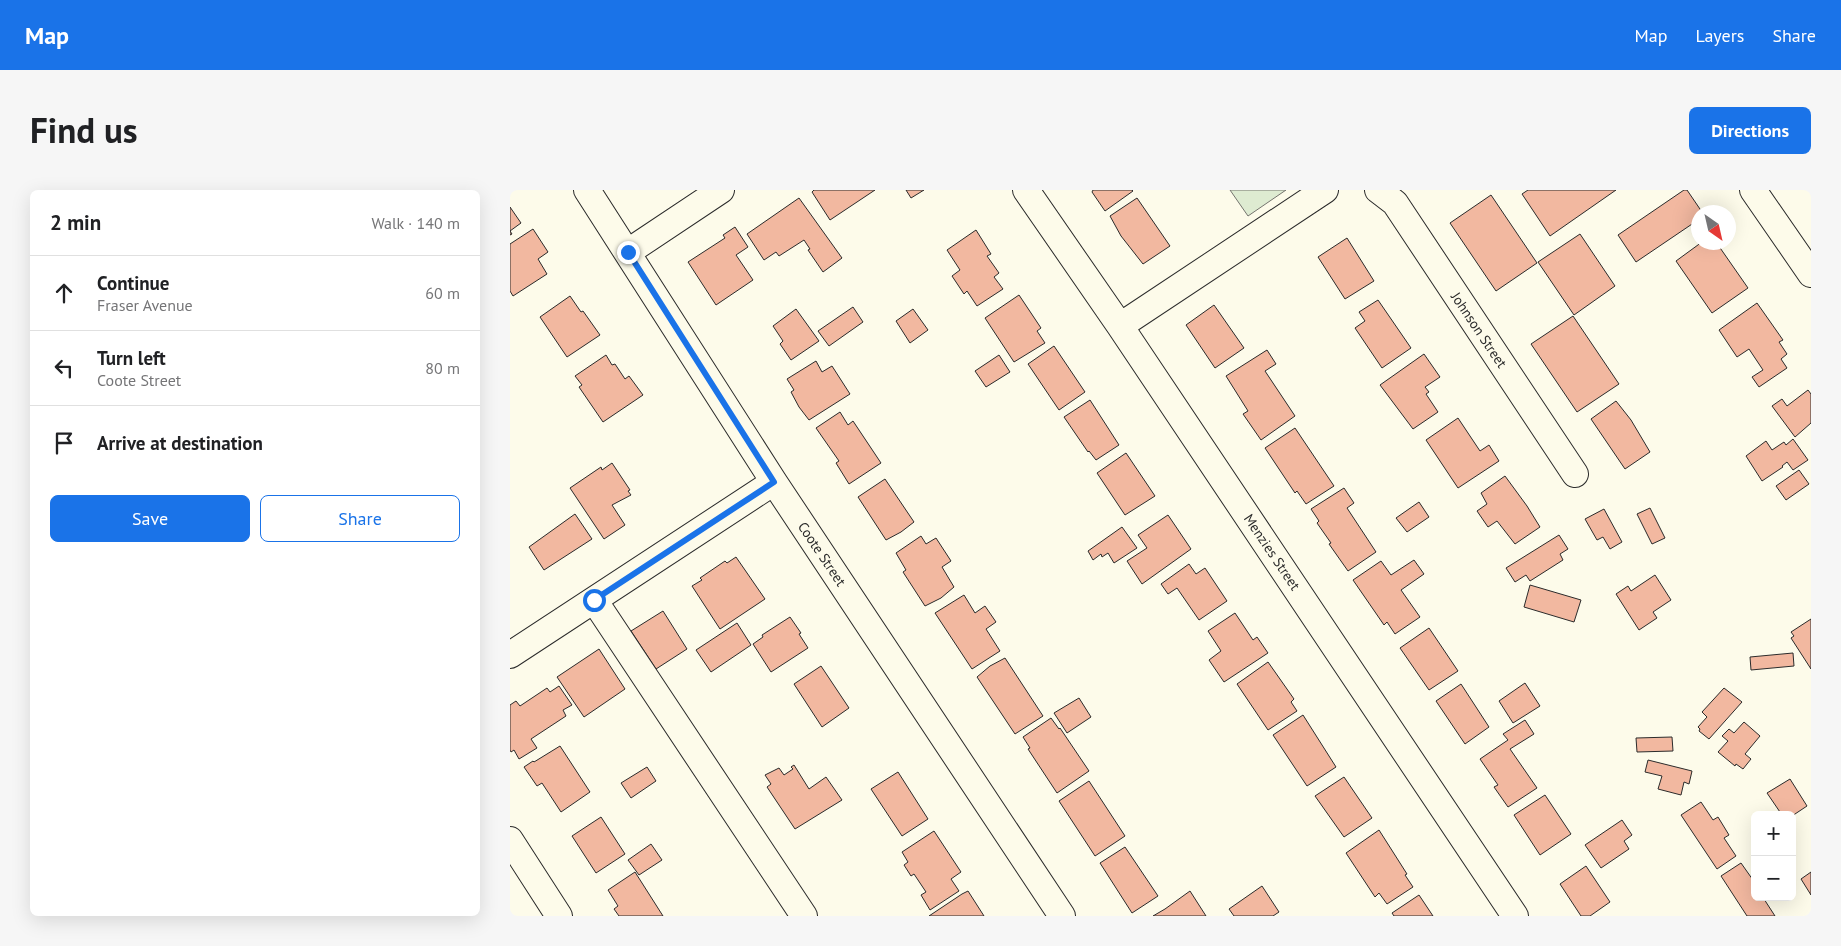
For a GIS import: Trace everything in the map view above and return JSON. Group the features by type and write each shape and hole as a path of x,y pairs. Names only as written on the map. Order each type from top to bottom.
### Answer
{"street":[{"name":"Coote Street","path":"587,190 774,482 1062,916"},
{"path":"628,252 721,190"},
{"name":"Menzies Street","path":"1026,190 1120,326 1515,916"},
{"path":"1120,326 1325,190"},
{"name":"Johnson Street","path":"1378,190 1395,203 1575,474"},
{"path":"1753,190 1811,274"},
{"path":"510,655 774,482"},
{"path":"594,600 804,916"},
{"path":"510,840 559,916"}],"green space":[{"path":"1230,190 1286,190 1248,216"}],"building":[{"path":"814,190 875,190 830,220 812,192"},
{"path":"906,190 924,190 911,198"},
{"path":"1093,190 1133,191 1105,211 1092,192"},
{"path":"1528,190 1616,190 1550,236 1522,194"},
{"path":"1684,190 1687,190 1697,205 1691,205 1691,225 1636,262 1618,235"},
{"path":"1491,195 1537,263 1496,291 1450,223"},
{"path":"799,198 842,258 823,272 808,250 810,249 804,240 779,256 776,252 764,260 747,234"},
{"path":"1137,198 1170,246 1143,264 1121,236 1110,216"},
{"path":"510,207 521,223 510,231"},
{"path":"735,227 748,247 736,255 753,280 716,305 688,262 725,238 723,235"},
{"path":"533,229 548,252 538,259 547,274 513,296 510,291 510,244"},
{"path":"976,230 991,254 987,256 999,273 994,277 1003,289 977,306 967,291 964,294 952,276 960,270 947,250"},
{"path":"1580,234 1615,286 1574,315 1538,262"},
{"path":"1347,238 1374,281 1345,299 1318,257"},
{"path":"1691,250 1722,250 1748,288 1712,313 1676,261"},
{"path":"1019,295 1041,328 1037,331 1045,343 1014,362 985,318"},
{"path":"570,296 600,335 567,357 540,317"},
{"path":"1378,300 1411,348 1382,368 1355,328 1365,321 1359,312"},
{"path":"1757,303 1783,340 1779,342 1787,354 1781,359 1787,368 1759,387 1752,377 1763,370 1749,349 1737,357 1719,330"},
{"path":"1214,305 1244,348 1215,368 1186,325"},
{"path":"853,307 863,322 829,346 818,331"},
{"path":"796,309 819,341 791,360 780,344 783,341 773,326"},
{"path":"913,309 928,330 910,343 896,321"},
{"path":"1573,316 1619,384 1577,412 1531,344"},
{"path":"1054,346 1085,392 1059,410 1028,364"},
{"path":"1267,350 1276,364 1265,371 1295,416 1261,440 1243,414 1248,411 1226,376"},
{"path":"1424,354 1440,377 1425,387 1429,392 1426,394 1438,412 1413,429 1380,385"},
{"path":"606,355 612,365 615,364 625,379 629,376 643,395 603,422 579,387 582,385 575,376"},
{"path":"999,355 1010,372 986,387 975,371"},
{"path":"816,361 822,372 832,366 850,394 809,420 799,407 791,392 794,390 787,379"},
{"path":"1808,390 1811,394 1811,423 1795,437 1772,406 1782,399 1787,406"},
{"path":"1090,400 1119,445 1096,460 1088,452 1064,417"},
{"path":"1616,401 1631,420 1650,452 1625,469 1591,419"},
{"path":"840,412 848,425 853,421 881,463 849,484 836,463 839,461 816,428"},
{"path":"1458,418 1480,451 1489,445 1499,461 1458,488 1426,440"},
{"path":"1295,428 1334,486 1306,504 1297,491 1295,493 1265,448"},
{"path":"1793,439 1808,460 1793,470 1787,462 1783,467 1762,481 1746,456 1766,441 1772,450 1784,442 1786,445"},
{"path":"1126,453 1155,496 1125,515 1097,473"},
{"path":"612,463 630,490 628,491 631,495 612,505 625,525 604,539 570,488 601,467 602,470"},
{"path":"1799,470 1809,484 1786,500 1776,486"},
{"path":"1505,476 1540,527 1515,544 1497,521 1488,527 1477,511 1487,504 1481,493"},
{"path":"885,479 914,522 886,540 858,497"},
{"path":"1344,488 1354,503 1347,508 1376,552 1348,571 1329,544 1331,543 1317,523 1319,521 1311,509"},
{"path":"1419,502 1429,517 1407,532 1396,518"},
{"path":"1650,508 1665,538 1652,544 1637,514"},
{"path":"1604,509 1622,542 1610,549 1603,537 1597,540 1585,519"},
{"path":"575,514 592,539 544,570 529,547"},
{"path":"1168,515 1191,549 1142,584 1127,561 1147,548 1138,535"},
{"path":"1122,527 1137,548 1114,563 1108,553 1102,557 1101,554 1093,560 1088,551"},
{"path":"1559,535 1568,549 1560,554 1563,560 1530,581 1526,575 1515,582 1506,568"},
{"path":"921,536 926,544 936,538 951,561 942,567 954,587 941,598 925,606 903,572 906,570 896,553"},
{"path":"736,557 765,599 720,629 692,586 702,580 700,578 725,561 727,563"},
{"path":"1414,560 1424,574 1401,590 1420,617 1395,634 1387,622 1384,625 1353,580 1381,561 1391,575"},
{"path":"1189,564 1196,574 1205,568 1227,601 1199,620 1177,588 1168,594 1161,584"},
{"path":"1655,575 1671,600 1653,612 1657,618 1639,630 1616,594 1628,586 1631,591"},
{"path":"1530,585 1581,600 1574,622 1524,607"},
{"path":"964,595 975,613 985,606 996,622 986,629 1000,651 972,669 935,613"},
{"path":"663,611 687,649 656,669 631,631"},
{"path":"1235,613 1253,640 1257,637 1268,653 1224,682 1209,660 1221,651 1208,631"},
{"path":"790,617 808,648 771,672 753,644 763,637 762,635"},
{"path":"1811,619 1811,669 1791,638 1794,636 1791,632"},
{"path":"737,623 751,645 711,672 696,650"},
{"path":"1429,628 1458,671 1429,690 1400,648"},
{"path":"599,649 625,689 584,717 557,677"},
{"path":"1793,653 1794,666 1751,670 1750,657"},
{"path":"1005,658 1043,716 1015,734 977,677 990,666"},
{"path":"1268,662 1294,699 1291,702 1297,711 1268,730 1237,684"},
{"path":"821,666 849,708 822,727 794,684"},
{"path":"1525,683 1540,706 1513,723 1499,701"},
{"path":"1461,684 1489,727 1465,744 1436,701"},
{"path":"559,686 572,705 563,710 566,716 531,739 537,748 519,759 514,750 511,752 510,750 510,705 516,701 520,706 547,688 550,692"},
{"path":"1724,688 1742,702 1709,739 1699,731 1698,727 1707,717 1702,712"},
{"path":"1079,698 1091,717 1067,733 1054,713"},
{"path":"1303,715 1336,767 1307,786 1273,735"},
{"path":"1051,718 1089,771 1057,793 1028,749 1030,748 1023,737"},
{"path":"1525,720 1534,734 1510,749 1537,788 1508,807 1494,787 1498,785 1480,759 1508,740 1503,734"},
{"path":"1744,722 1760,736 1745,754 1751,759 1743,769 1736,764 1735,766 1718,752 1728,741 1722,736 1729,729 1734,733"},
{"path":"1672,737 1673,751 1637,752 1636,738"},
{"path":"560,746 590,792 561,812 542,783 537,786 524,767"},
{"path":"1648,760 1692,771 1689,784 1684,782 1681,795 1658,789 1662,776 1645,772"},
{"path":"794,765 809,789 826,777 842,800 795,829 767,787 771,784 765,775 779,768 784,775 793,769 791,767"},
{"path":"647,767 656,781 631,798 621,783"},
{"path":"898,772 928,819 902,836 871,789"},
{"path":"1344,777 1372,818 1344,837 1315,796"},
{"path":"1790,779 1807,806 1796,813 1796,811 1779,811 1767,793"},
{"path":"1089,781 1125,836 1095,856 1059,801"},
{"path":"1545,795 1571,834 1540,855 1514,815"},
{"path":"1701,802 1713,820 1718,817 1729,835 1724,838 1736,856 1717,869 1681,815"},
{"path":"601,817 625,854 596,873 572,836"},
{"path":"1622,820 1632,835 1624,841 1629,849 1601,868 1585,845"},
{"path":"1379,830 1407,874 1405,875 1413,887 1387,904 1379,893 1375,897 1346,853"},
{"path":"934,831 961,872 951,879 959,891 930,910 921,895 926,892 914,874 911,876 904,865 908,862 902,852"},
{"path":"651,844 662,860 639,875 628,860"},
{"path":"1125,847 1158,896 1132,913 1100,863"},
{"path":"1741,863 1751,877 1751,901 1765,901 1775,916 1747,916 1721,876"},
{"path":"1586,866 1610,902 1590,916 1581,916 1560,884"},
{"path":"635,872 663,916 619,916 614,909 618,906 608,890"},
{"path":"1811,872 1811,895 1801,879"},
{"path":"1262,886 1279,912 1273,916 1234,916 1229,909"},
{"path":"968,891 984,916 929,916 962,894"},
{"path":"1190,891 1206,916 1153,916 1165,909"},
{"path":"1419,895 1433,916 1394,916 1392,913"}],"route":[{"path":"594,600 774,482 628,252"}]}
